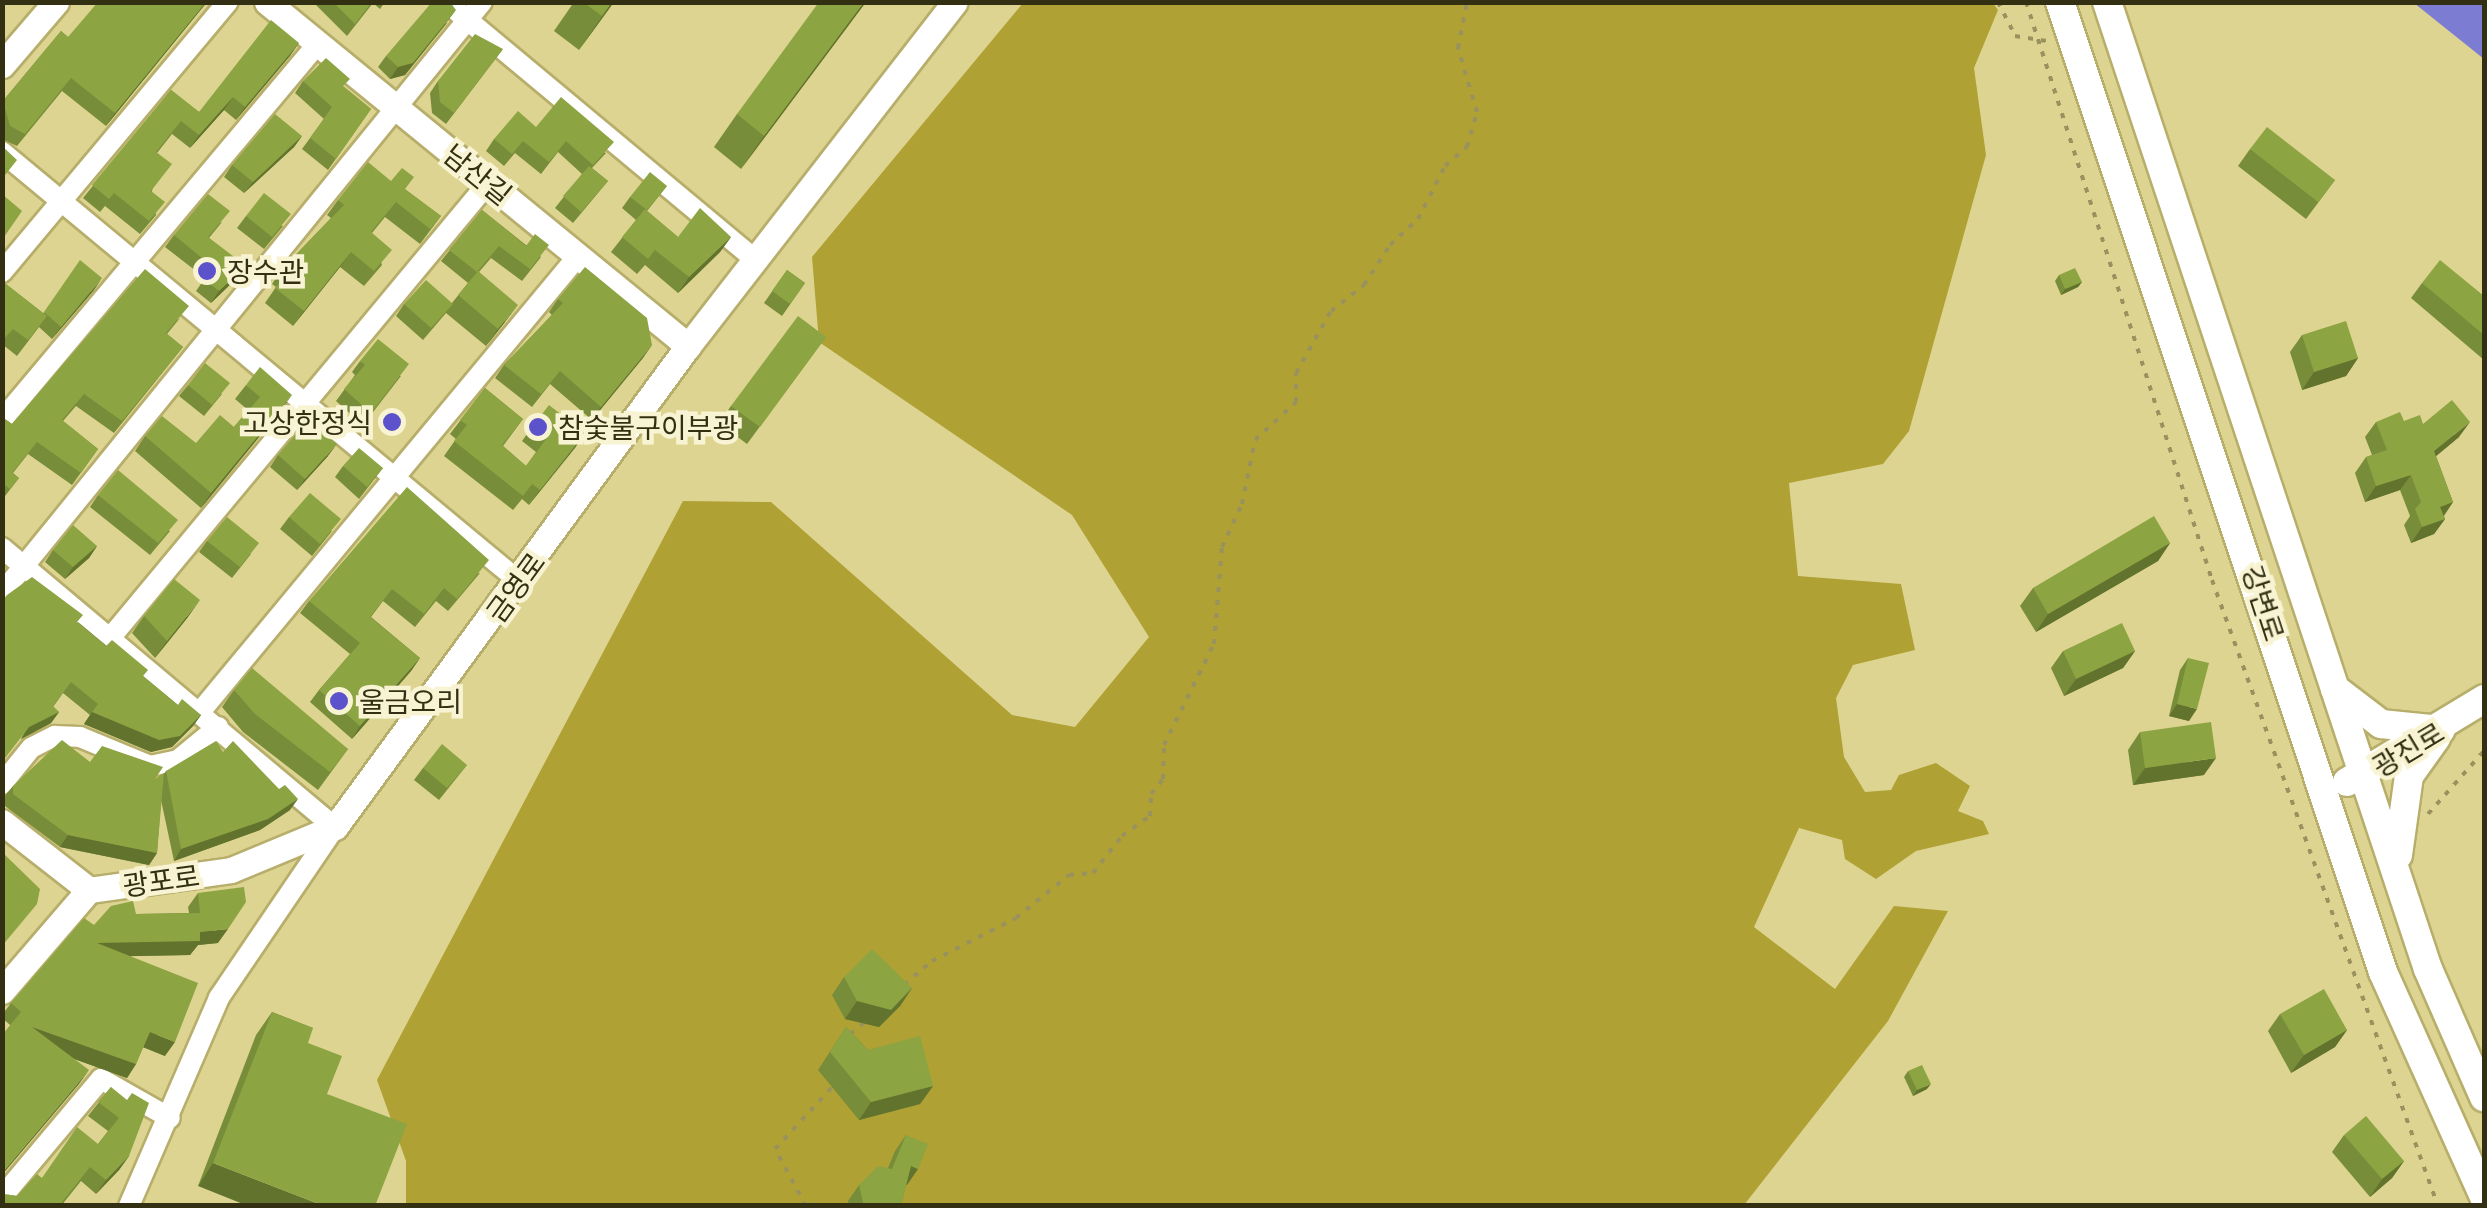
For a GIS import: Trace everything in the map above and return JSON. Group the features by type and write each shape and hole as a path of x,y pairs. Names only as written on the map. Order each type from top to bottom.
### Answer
{"main road":[{"name":"강변로","path":"2060,2 2326,789 2383,972 2484,1197"},
{"name":"강변로","path":"2107,2 2428,969 2484,1096"},
{"path":"2334,689 2381,724 2442,730"},
{"name":"광진로","path":"2326,789 2363,776 2442,730 2484,700"},
{"path":"2397,877 2398,820 2409,776 2442,730"}],"street":[{"path":"8,49 56,2"},
{"path":"2,272 228,2"},
{"name":"남산길","path":"268,2 688,346"},
{"path":"446,2 754,259"},
{"path":"2,592 482,2"},
{"name":"금영로","path":"129,1206 219,998 335,827 520,582 688,346 955,2"},
{"path":"2,420 318,44"},
{"path":"2,152 520,582"},
{"path":"111,638 488,182"},
{"path":"200,712 578,256"},
{"path":"2,548 335,827"},
{"path":"2,784 31,748 55,736 80,737 150,766 178,760 218,727"},
{"name":"광포로","path":"2,822 88,890 232,870 335,827"},
{"path":"2,992 88,890"},
{"path":"2,1197 101,1079 170,1118"}],"path":[{"path":"896,989 932,961 1016,918 1069,875 1093,873 1122,836 1150,816 1151,794 1164,779 1164,745 1214,644 1222,547 1242,504 1255,440 1296,402 1296,373 1331,310 1364,285 1390,245 1418,219 1445,166 1466,147 1477,112 1458,48 1468,2"},
{"path":"1998,2 2015,36 2037,42 2074,38"},
{"path":"2026,2 2212,580 2438,1206"},
{"path":"2420,830 2484,750"},
{"path":"843,1040 876,1012"},
{"path":"806,1206 775,1149 826,1099 840,1074"}],"shaded area":[{"path":"1023,3 1993,3 1998,10 1974,68 1986,155 1909,431 1883,464 1789,483 1798,576 1901,584 1915,650 1853,665 1836,698 1844,757 1865,792 1891,790 1899,775 1936,763 1970,786 1958,811 1983,821 1989,834 1916,851 1876,879 1845,859 1842,840 1799,828 1754,927 1835,989 1894,906 1948,911 1888,1021 1744,1205 406,1205 406,1161 377,1080 683,501 771,502 1012,715 1075,727 1149,637 1072,515 819,342 812,257"},
{"path":"2414,3 2484,3 2484,59"}],"building":[{"path":"98,2 206,2 115,113 71,78 25,134 10,126 3,101 61,31 68,37"},
{"path":"333,2 372,2 355,24"},
{"path":"432,2 450,2 456,10 413,63 398,67 386,56"},
{"path":"583,2 612,2 602,16"},
{"path":"819,2 864,2 764,136 737,114"},
{"path":"271,20 299,43 245,107 233,97 199,135 181,121 156,152 172,164 151,191 165,202 149,221 114,193 109,199 92,185 171,90 199,112"},
{"path":"475,34 503,49 454,113 440,102 438,81"},
{"path":"326,58 350,79 343,86 371,109 336,159 310,138 332,107 303,81"},
{"path":"561,97 614,142 593,165 566,141 549,162 523,141 512,154 494,139 518,111 536,127"},
{"path":"275,114 302,136 253,182 232,165"},
{"path":"2267,127 2335,180 2318,202 2250,149"},
{"path":"2,146 17,160 2,179"},
{"path":"368,162 391,181 402,168 414,177 405,189 441,216 430,229 396,202 371,232 392,250 374,271 351,252 304,311 275,288 288,273 282,269 344,205 338,200"},
{"path":"589,166 608,181 581,212 563,196"},
{"path":"650,172 667,186 647,210 630,197"},
{"path":"264,193 291,214 272,237 246,216"},
{"path":"2,194 22,211 2,240"},
{"path":"208,194 230,211 208,237 246,266 219,291 204,279 213,267 174,235"},
{"path":"700,208 731,237 689,277 655,250 648,259 622,237 645,209 678,237"},
{"path":"482,210 526,246 535,234 549,245 530,269 499,246 477,272 449,250"},
{"path":"80,260 102,278 61,327 44,312"},
{"path":"2440,260 2484,296 2484,335 2422,283"},
{"path":"585,267 647,318 652,345 601,407 560,371 541,394 504,365 563,303 558,299"},
{"path":"2075,268 2082,282 2065,289 2059,275"},
{"path":"145,269 189,306 166,333 183,347 122,421 84,394 62,420 98,449 81,473 37,442 12,473 19,478 10,489 2,483 2,417 12,424"},
{"path":"787,270 805,283 790,304 772,291"},
{"path":"478,271 518,305 498,329 458,295"},
{"path":"426,280 453,304 431,328 404,304"},
{"path":"2,281 47,316 28,340 13,329 2,341"},
{"path":"798,316 826,337 760,427 731,406"},
{"path":"2346,321 2358,358 2314,372 2302,335"},
{"path":"378,339 409,364 371,413 344,389 365,365 360,361"},
{"path":"205,363 230,383 212,405 188,385"},
{"path":"260,367 292,395 211,493 145,436 162,416 196,443 220,415 234,427 260,397 246,385"},
{"path":"485,388 523,419 502,445 526,466 547,438 532,427 549,405 585,433 540,490 532,484 523,496 454,441 467,425 460,420"},
{"path":"2452,400 2470,422 2434,451 2453,502 2440,507 2445,519 2422,527 2415,509 2421,502 2411,475 2376,486 2366,457 2387,450 2376,422 2400,412 2404,421 2420,415 2423,424"},
{"path":"307,421 337,444 305,479 278,455"},
{"path":"359,448 383,468 367,487 343,466"},
{"path":"118,470 178,520 158,543 98,495"},
{"path":"407,487 489,560 457,599 444,588 424,614 392,589 370,617 420,658 360,726 319,690 360,643 309,601"},
{"path":"310,493 341,519 320,544 289,517"},
{"path":"2154,516 2170,543 2048,614 2033,588"},
{"path":"227,517 259,543 240,567 207,541"},
{"path":"73,525 97,546 73,567 53,550"},
{"path":"32,577 83,615 77,622 106,646 112,640 148,670 143,676 178,705 182,699 201,715 180,736 159,740 92,712 98,704 71,682 53,706 59,712 29,727 2,762 2,601"},
{"path":"174,579 200,600 167,641 144,616"},
{"path":"2122,623 2135,651 2076,679 2063,651"},
{"path":"2188,658 2209,663 2197,709 2177,704"},
{"path":"252,668 348,749 330,772 255,714 234,690"},
{"path":"2211,722 2216,758 2145,768 2140,732"},
{"path":"62,740 90,762 102,746 163,767 155,779 164,773 157,853 68,835 13,794 13,786"},
{"path":"216,741 223,752 233,741 279,789 285,785 298,799 268,819 181,849 166,771"},
{"path":"442,744 467,765 447,788 423,768"},
{"path":"2,852 40,889 37,904 2,946"},
{"path":"244,887 246,902 228,929 200,932 200,941 97,943 198,983 175,1042 150,1032 136,1064 32,1027 89,1070 2,1173 2,1035 21,1012 11,1003 84,918 94,925 111,906 133,901 136,914 200,913 198,893"},
{"path":"872,949 912,988 891,1010 857,1001 844,977"},
{"path":"2324,989 2347,1030 2304,1055 2280,1014"},
{"path":"272,1012 313,1028 308,1043 342,1056 327,1094 407,1124 375,1206 324,1206 213,1163"},
{"path":"846,1027 868,1050 920,1036 933,1086 871,1102 830,1052"},
{"path":"1922,1065 1931,1084 1917,1090 1908,1071"},
{"path":"111,1087 127,1100 132,1093 149,1103 129,1156 106,1180 90,1167 59,1206 2,1206 2,1184 4,1194 17,1196 37,1174 42,1178 77,1127 98,1144 119,1118 98,1102"},
{"path":"2366,1116 2404,1161 2382,1179 2344,1135"},
{"path":"906,1135 928,1144 918,1169 911,1166 901,1206 864,1206 859,1185 878,1166 892,1169"}],"place":[{"name":"장수관","path":"207,271"},
{"name":"고상한정식","path":"392,422"},
{"name":"참숯불구이부광","path":"538,427"},
{"name":"울금오리","path":"339,701"}]}
